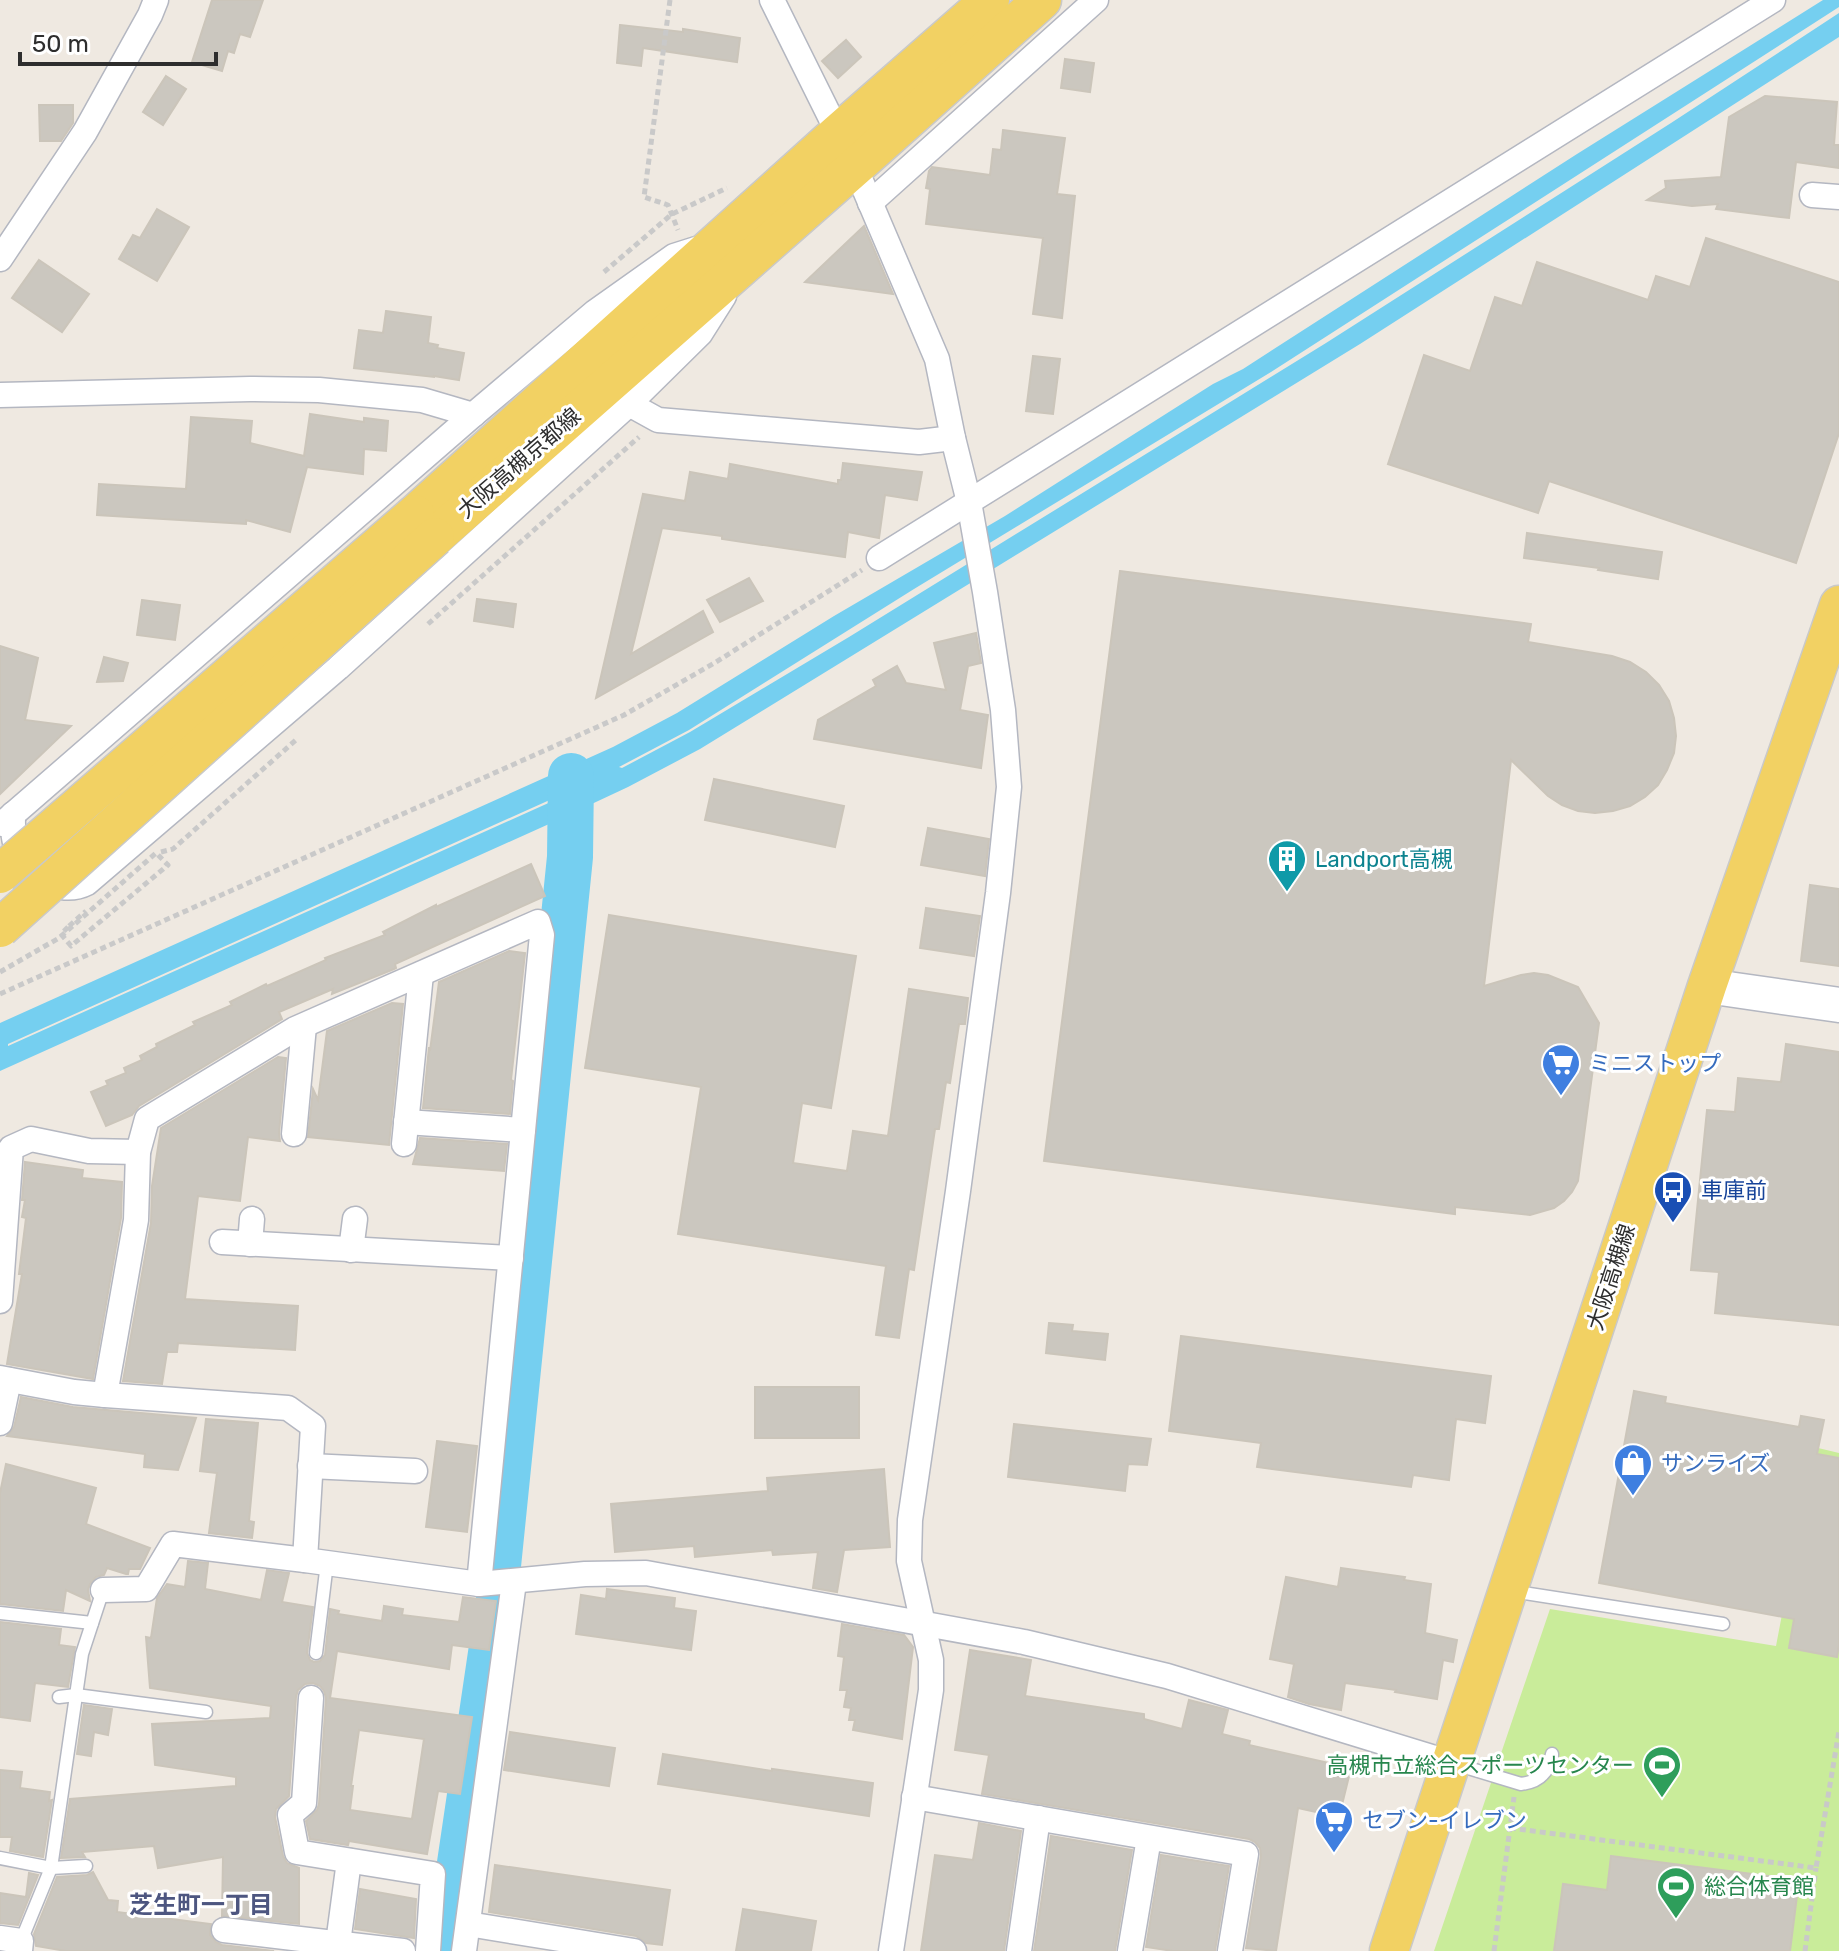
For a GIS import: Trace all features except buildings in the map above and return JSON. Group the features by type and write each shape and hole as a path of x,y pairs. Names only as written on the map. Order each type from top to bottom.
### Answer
{"main road":[{"name":"大阪高槻京都線","path":"0,928 716,253 837,134 990,0"},
{"name":"大阪高槻京都線","path":"716,253 855,167 1042,0"},
{"name":"大阪高槻京都線","path":"10,874 425,525"},
{"name":"大阪高槻線","path":"1389,1951 1707,986 1838,610"}],"street":[{"path":"0,259 85,132 156,0"},
{"path":"772,0 855,167 937,359 969,502 985,592 1003,710 1009,787 958,1191 910,1520 909,1561 931,1660 931,1690 891,1951"},
{"path":"870,203 1096,0"},
{"path":"879,558 1773,0"},
{"path":"1812,195 1839,197"},
{"path":"716,253 700,334 629,404 338,668 87,883 73,889 62,888 10,874 16,849 7,819 595,312 674,256 716,253"},
{"path":"0,395 319,390 422,400 473,415"},
{"path":"629,404 658,420 919,442 953,438"},
{"path":"105,1395 136,1220 138,1152 147,1119 295,1029 538,922 542,935 479,1584"},
{"path":"421,974 405,1133 523,1130"},
{"path":"1707,986 1839,1005"},
{"path":"294,1134 304,1026"},
{"path":"0,1301 11,1148 31,1139 89,1151 138,1152"},
{"path":"250,1244 252,1219"},
{"path":"351,1250 355,1219"},
{"path":"222,1242 511,1258"},
{"path":"0,1423 5,1379 74,1392 288,1408 313,1426 310,1466 316,1562"},
{"path":"310,1466 415,1471"},
{"path":"103,1590 146,1589 173,1544 479,1584 585,1574 646,1573 1024,1642 1167,1676 1451,1763"},
{"path":"464,1951 514,1582"},
{"path":"311,1698 304,1803 290,1815 297,1852 433,1874 428,1951"},
{"path":"914,1797 1246,1854 1230,1951"},
{"path":"1019,1951 1038,1818"},
{"path":"1130,1951 1149,1838"},
{"path":"338,1943 349,1861"},
{"path":"468,1924 634,1951"},
{"path":"224,1930 403,1951"}],"lane":[{"path":"316,1562 316,1653"},
{"path":"14,1943 51,1868 82,1654 103,1590"},
{"path":"1508,1591 1723,1624"},
{"path":"0,1613 92,1623"},
{"path":"59,1697 76,1695 206,1712"},
{"path":"1451,1763 1521,1784 1539,1779 1550,1764 1552,1754"},
{"path":"0,1858 51,1868 86,1866"}],"path":[{"path":"670,0 644,197 668,205 716,253"},
{"path":"0,994 624,715 716,662 879,558"},
{"path":"0,972 59,938 70,928 80,919 156,853 168,865 71,946 61,934 69,926"},
{"path":"1805,1951 1839,1731"},
{"path":"1494,1951 1515,1789"},
{"path":"1510,1828 1816,1868"}],"green space":[{"name":"高槻市立総合スポーツセンター","path":"1814,1447 1839,1453 1839,1951 1434,1951 1550,1609 1776,1646"}],"water":[{"path":"1823,0 1839,0 1839,7 1271,372 689,730 619,767 690,732 849,637 1326,343 1839,13 1839,37 1360,344 700,749 581,809 580,814 570,818 569,815 0,1071 0,1023 613,747 677,713 1005,516 1213,384 1243,369","holes":["563,794 564,796 8,1046"]}],"waterway":[{"path":"447,1951 499,1599 498,1566 570,857 571,776"}],"place":[{"name":"Landport高槻","path":"1287,893"},
{"name":"ミニストップ","path":"1561,1097"},
{"name":"車庫前","path":"1673,1224"},
{"name":"サンライズ","path":"1633,1497"},
{"name":"高槻市立総合スポーツセンター","path":"1662,1799"},
{"name":"セブン-イレブン","path":"1334,1854"},
{"name":"総合体育館","path":"1676,1920"}],"district":[{"name":"芝生町一丁目","path":"201,1905"}]}
